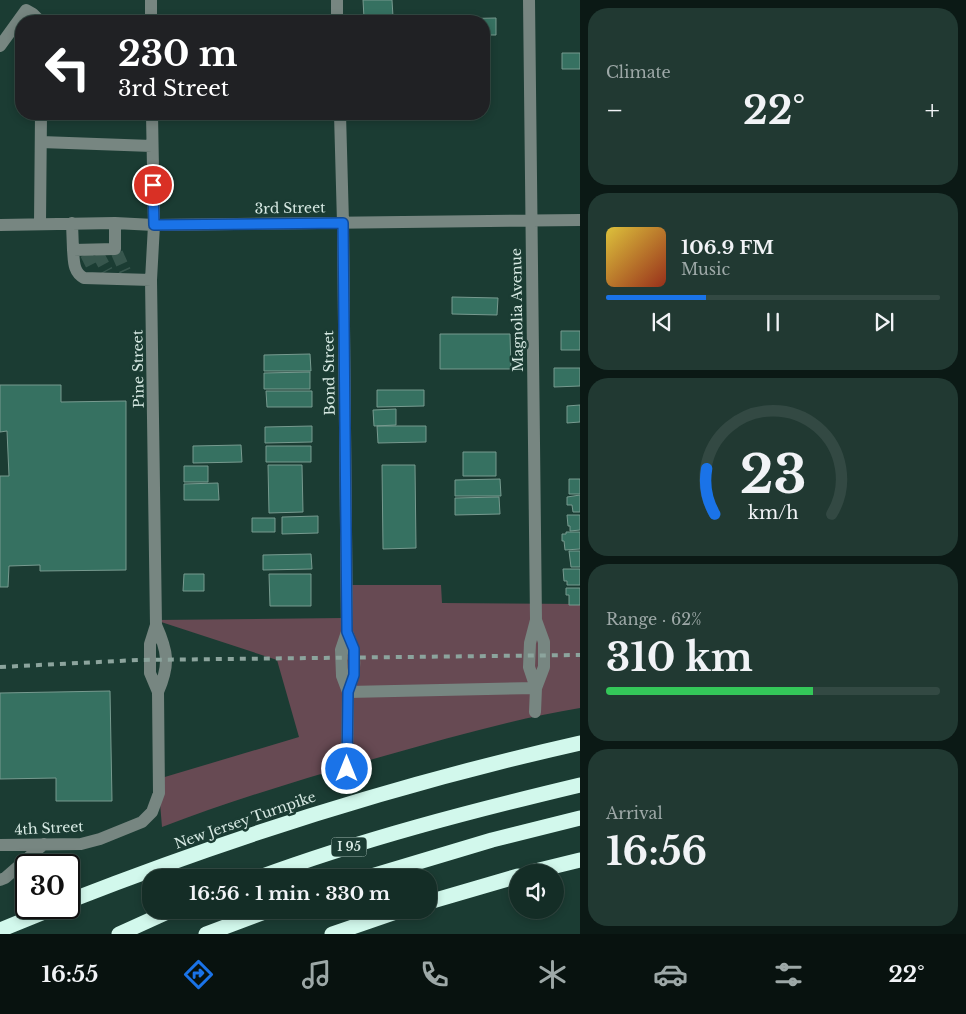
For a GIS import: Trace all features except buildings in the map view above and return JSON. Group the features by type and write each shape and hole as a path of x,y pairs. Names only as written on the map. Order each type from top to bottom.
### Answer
{"highway":[{"name":"New Jersey Turnpike","path":"80,898 214,846 398,788 580,743"},
{"name":"I 95","path":"282,869 399,831 490,806 580,785"},
{"name":"I 95","path":"390,869 492,840 580,818"},
{"path":"564,864 580,860"},
{"path":"437,899 509,878"},
{"path":"0,930 27,919"},
{"path":"119,934 152,919"},
{"path":"211,932 246,919"},
{"path":"332,934 374,919"}],"street":[{"path":"151,0 151,15"},
{"path":"337,0 337,15"},
{"name":"Magnolia Avenue","path":"529,0 536,620 530,643 529,667 536,688 535,712"},
{"path":"22,15 26,10 34,15"},
{"path":"0,46 15,25"},
{"path":"40,223 41,120"},
{"name":"Pine Street","path":"152,120 154,225 151,280 156,625 166,646 166,674 158,692 159,793 152,812"},
{"name":"Bond Street","path":"340,120 347,632 341,650 342,676 348,692 347,769"},
{"path":"41,142 152,146"},
{"name":"3rd Street","path":"0,225 40,223 154,225 580,220"},
{"path":"72,223 87,252"},
{"path":"87,252 116,251 115,223"},
{"path":"87,252 75,269 84,278 102,275 126,275 151,280"},
{"path":"348,692 536,688"},
{"name":"4th Street","path":"0,845 80,844 100,839 142,822 152,812"},
{"path":"0,880 5,878 44,844"}],"shaded area":[{"path":"343,585 441,585 442,603 580,604 580,708 481,729 356,764 300,780 162,827 158,779 299,737 277,660 155,620 343,618"}],"tunnel":[{"path":"117,253 125,271"},
{"path":"86,254 94,270"},
{"path":"98,254 107,271"}],"railway":[{"path":"0,667 138,660 580,655"}],"route":[{"path":"153,185 154,225 343,223 347,632 354,649 354,675 348,692 347,769"}]}
